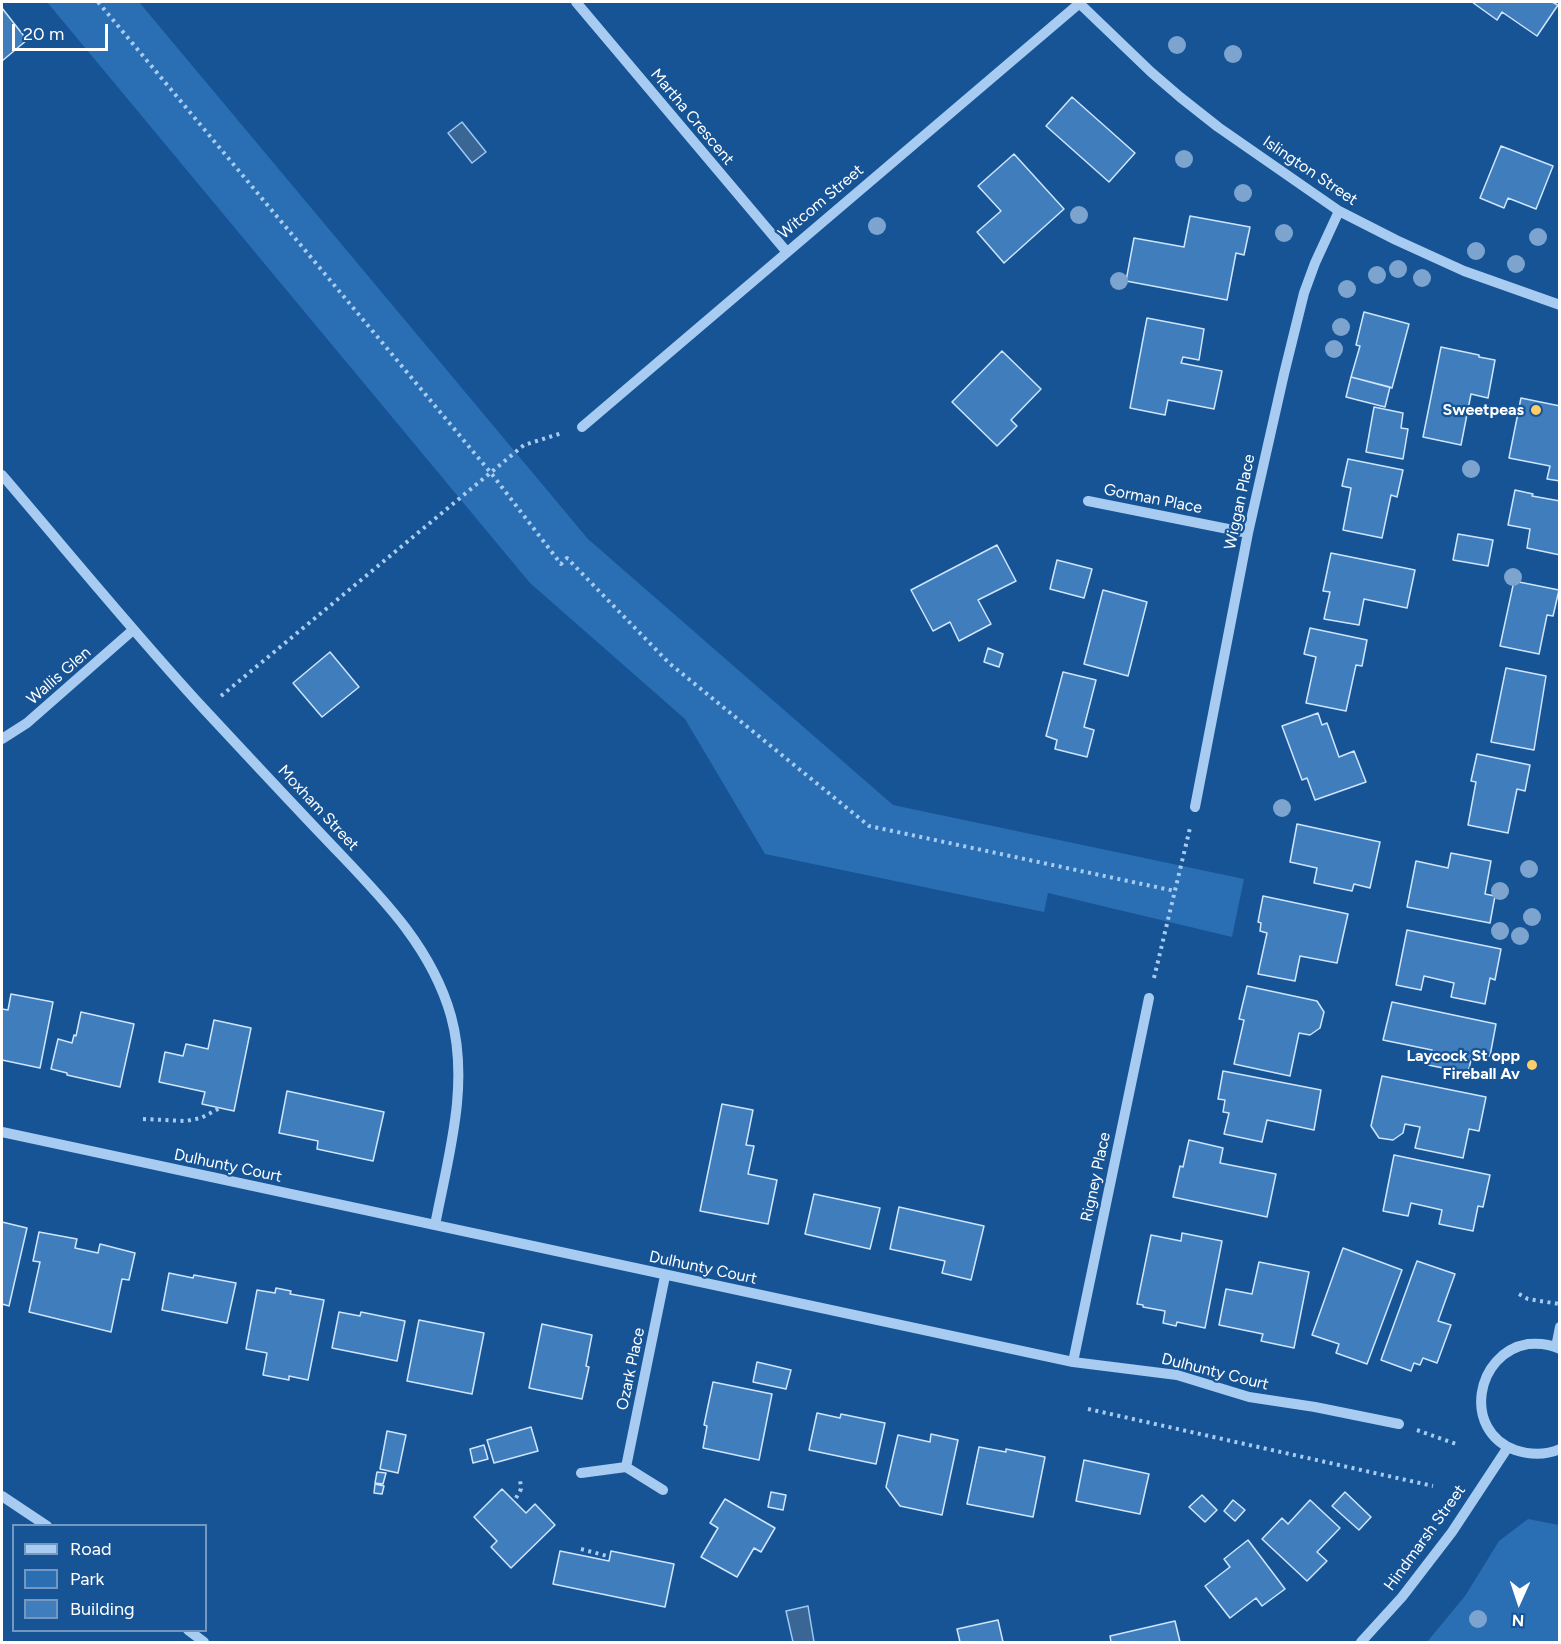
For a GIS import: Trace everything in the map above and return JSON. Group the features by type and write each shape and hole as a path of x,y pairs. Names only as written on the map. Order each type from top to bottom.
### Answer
{"street":[{"name":"Martha Crescent","path":"576,2 786,251"},
{"name":"Witcom Street","path":"582,427 1080,2"},
{"name":"Islington Street","path":"1080,2 1151,72 1187,103 1339,211 1464,271 1560,305"},
{"name":"Wiggan Place","path":"1195,807 1248,533 1284,374 1304,293 1339,211"},
{"name":"Moxham Street","path":"2,475 204,710 396,914 419,945 437,976 452,1019 459,1075 454,1125 435,1225"},
{"name":"Gorman Place","path":"1088,501 1248,533"},
{"name":"Wallis Glen","path":"2,739 27,723 134,630"},
{"name":"Rigney Place","path":"1073,1362 1149,998"},
{"name":"Dulhunty Court","path":"2,1132 1073,1362 1177,1375 1249,1397 1400,1424"},
{"name":"Ozark Place","path":"626,1467 665,1276"},
{"path":"1560,1327 1558,1348 1538,1343 1520,1346 1503,1354 1490,1367 1482,1384 1480,1402 1484,1420 1494,1436 1508,1447 1528,1455 1550,1454 1560,1449"},
{"name":"Hindmarsh Street","path":"1361,1642 1402,1597 1452,1532 1508,1447"},
{"path":"581,1473 626,1467 663,1490"},
{"path":"2,1496 44,1524"},
{"path":"191,1632 204,1642"}],"path":[{"path":"98,2 491,473 561,564 567,558 669,663 869,826 1175,891"},
{"path":"204,710 524,445 582,427"},
{"path":"1149,998 1195,807"},
{"path":"143,1119 186,1121 201,1119 220,1108"},
{"path":"1519,1294 1528,1299 1560,1305"},
{"path":"1088,1409 1433,1486"},
{"path":"1400,1424 1456,1444"},
{"path":"516,1498 521,1489 520,1479"},
{"path":"581,1549 607,1556"}],"green space":[{"path":"47,2 139,2 588,539 893,805 1244,879 1232,937 1048,893 1044,912 765,854 685,719 530,583"},
{"path":"1528,1519 1559,1525 1559,1642 1427,1642 1465,1596 1499,1541"}],"shaded area":[{"path":"462,122 486,152 472,163 448,133"},
{"path":"808,1606 814,1642 793,1642 786,1611"}],"building":[{"path":"1472,2 1552,2 1558,5 1537,36 1502,12 1497,20"},
{"path":"2,8 27,40 2,61"},
{"path":"1072,97 1135,153 1109,182 1046,126"},
{"path":"1501,146 1553,166 1536,209 1508,198 1504,208 1480,198"},
{"path":"1014,154 1064,209 1004,263 977,232 1001,211 978,186"},
{"path":"1190,216 1250,227 1244,255 1236,253 1227,300 1126,281 1134,238 1184,247"},
{"path":"1364,312 1409,324 1392,388 1351,377 1360,346 1356,345"},
{"path":"1147,318 1204,329 1199,360 1183,357 1181,363 1222,371 1214,409 1168,400 1165,415 1130,408"},
{"path":"1441,347 1495,360 1488,398 1471,394 1461,445 1423,437"},
{"path":"1002,351 1041,389 1011,420 1017,426 997,446 952,402"},
{"path":"1351,377 1390,387 1385,407 1346,397"},
{"path":"1521,398 1560,406 1560,481 1547,479 1550,466 1509,458"},
{"path":"1374,407 1403,413 1401,428 1408,429 1403,459 1366,452"},
{"path":"1348,459 1403,470 1397,497 1391,495 1382,538 1343,530 1351,488 1342,486"},
{"path":"1515,490 1560,501 1560,555 1527,548 1530,529 1508,525"},
{"path":"1458,534 1493,540 1488,566 1453,560"},
{"path":"997,545 1016,581 978,600 991,624 959,641 950,622 933,631 911,590"},
{"path":"1331,553 1415,570 1407,608 1364,599 1359,625 1324,619 1330,592 1323,591"},
{"path":"1057,560 1092,569 1084,598 1050,589"},
{"path":"1514,581 1559,590 1553,616 1547,615 1539,654 1500,646"},
{"path":"1103,590 1147,602 1128,676 1084,664"},
{"path":"1310,628 1367,640 1362,666 1356,665 1346,711 1306,703 1316,657 1304,654"},
{"path":"988,648 1003,654 999,667 984,662"},
{"path":"330,652 359,687 322,717 293,683"},
{"path":"1506,668 1546,676 1534,750 1491,742"},
{"path":"1063,672 1096,680 1084,727 1094,730 1087,757 1055,749 1057,740 1046,736"},
{"path":"1318,713 1322,725 1327,723 1339,757 1354,751 1366,782 1315,800 1307,778 1302,780 1282,726"},
{"path":"1477,754 1530,765 1525,791 1517,789 1508,833 1468,825 1476,782 1471,781"},
{"path":"1297,824 1380,842 1370,888 1354,884 1352,891 1314,883 1317,868 1290,862"},
{"path":"1451,853 1491,861 1485,894 1495,896 1490,923 1407,907 1416,861 1448,868"},
{"path":"1263,896 1348,914 1337,963 1300,956 1295,981 1258,974 1267,933 1260,931 1261,923 1258,922"},
{"path":"1407,930 1501,949 1495,980 1490,978 1485,1004 1451,997 1454,983 1424,976 1421,990 1396,985"},
{"path":"1247,986 1317,1001 1324,1012 1320,1028 1310,1035 1299,1033 1290,1076 1234,1064 1244,1020 1239,1019"},
{"path":"11,994 53,1002 40,1068 2,1060 2,1009 8,1010"},
{"path":"1392,1002 1496,1024 1490,1056 1480,1054 1478,1061 1471,1060 1468,1073 1428,1065 1432,1050 1383,1040"},
{"path":"81,1012 134,1024 120,1087 51,1069 58,1039 72,1043 74,1035 76,1036"},
{"path":"214,1020 251,1028 234,1111 202,1104 205,1092 159,1082 165,1052 183,1056 186,1044 208,1049"},
{"path":"1223,1071 1321,1090 1314,1130 1267,1120 1262,1142 1224,1134 1229,1113 1223,1112 1225,1100 1218,1099"},
{"path":"1382,1076 1486,1097 1479,1131 1469,1129 1463,1158 1415,1148 1420,1127 1405,1124 1403,1133 1393,1140 1379,1138 1371,1126"},
{"path":"287,1091 384,1112 373,1161 317,1149 318,1141 279,1133"},
{"path":"722,1104 753,1110 746,1145 754,1146 748,1174 777,1180 768,1224 700,1211"},
{"path":"1189,1140 1223,1148 1220,1163 1276,1174 1267,1217 1173,1197"},
{"path":"1394,1155 1490,1175 1483,1207 1478,1206 1473,1231 1439,1224 1442,1210 1411,1203 1408,1216 1383,1211"},
{"path":"814,1194 880,1208 870,1249 805,1234"},
{"path":"899,1207 984,1226 971,1280 942,1273 945,1261 890,1249"},
{"path":"2,1222 27,1228 9,1306 2,1304"},
{"path":"39,1232 77,1239 75,1248 98,1253 100,1244 135,1253 129,1280 122,1279 111,1332 29,1312 40,1262 33,1261"},
{"path":"1182,1233 1222,1241 1205,1328 1177,1322 1176,1326 1163,1323 1165,1311 1137,1304 1151,1235 1181,1241"},
{"path":"1343,1248 1402,1270 1367,1364 1336,1353 1339,1344 1312,1335"},
{"path":"1417,1261 1455,1274 1438,1321 1451,1325 1437,1363 1423,1358 1420,1365 1414,1363 1411,1371 1381,1360"},
{"path":"1259,1262 1309,1272 1294,1348 1261,1341 1263,1334 1219,1325 1226,1289 1252,1294"},
{"path":"169,1273 236,1283 227,1323 162,1310"},
{"path":"276,1288 291,1291 290,1294 324,1300 308,1380 289,1376 289,1380 263,1375 267,1353 246,1349 257,1290 275,1293"},
{"path":"339,1312 360,1316 361,1312 405,1321 397,1361 332,1348"},
{"path":"419,1320 484,1333 472,1394 407,1381"},
{"path":"542,1324 592,1335 586,1366 589,1367 582,1399 529,1388"},
{"path":"757,1362 791,1370 786,1389 753,1382"},
{"path":"713,1382 772,1394 759,1460 703,1448 707,1426 704,1425"},
{"path":"817,1413 840,1418 841,1414 885,1423 876,1464 809,1450"},
{"path":"531,1427 538,1451 494,1463 487,1440"},
{"path":"387,1431 406,1435 398,1473 380,1469"},
{"path":"931,1434 958,1440 942,1515 900,1506 886,1487 898,1435 930,1442"},
{"path":"484,1445 488,1459 473,1463 470,1449"},
{"path":"979,1447 1006,1452 1006,1449 1045,1457 1033,1517 967,1504"},
{"path":"1084,1460 1149,1474 1140,1514 1076,1501"},
{"path":"377,1472 386,1473 383,1484 375,1483"},
{"path":"375,1484 384,1486 382,1494 374,1493"},
{"path":"502,1489 526,1513 535,1504 555,1525 511,1568 491,1547 497,1541 474,1517"},
{"path":"771,1492 786,1495 783,1510 768,1507"},
{"path":"1345,1492 1371,1517 1359,1530 1332,1506"},
{"path":"1202,1495 1217,1510 1205,1522 1189,1507"},
{"path":"725,1499 775,1528 761,1552 754,1548 737,1577 701,1557 718,1528 710,1523"},
{"path":"1233,1500 1245,1510 1235,1521 1224,1511"},
{"path":"1310,1500 1340,1528 1317,1552 1327,1561 1307,1581 1262,1539 1282,1518 1288,1524"},
{"path":"1248,1540 1285,1589 1262,1606 1256,1598 1230,1618 1205,1586 1230,1567 1224,1559"},
{"path":"560,1551 609,1561 611,1551 674,1564 665,1607 553,1584"},
{"path":"998,1620 1003,1642 960,1642 957,1629"},
{"path":"1175,1621 1180,1642 1111,1642 1110,1636"}],"place":[{"name":"Sweetpeas","path":"1536,410"},
{"name":"Laycock St opp Fireball Av","path":"1532,1065"}]}
